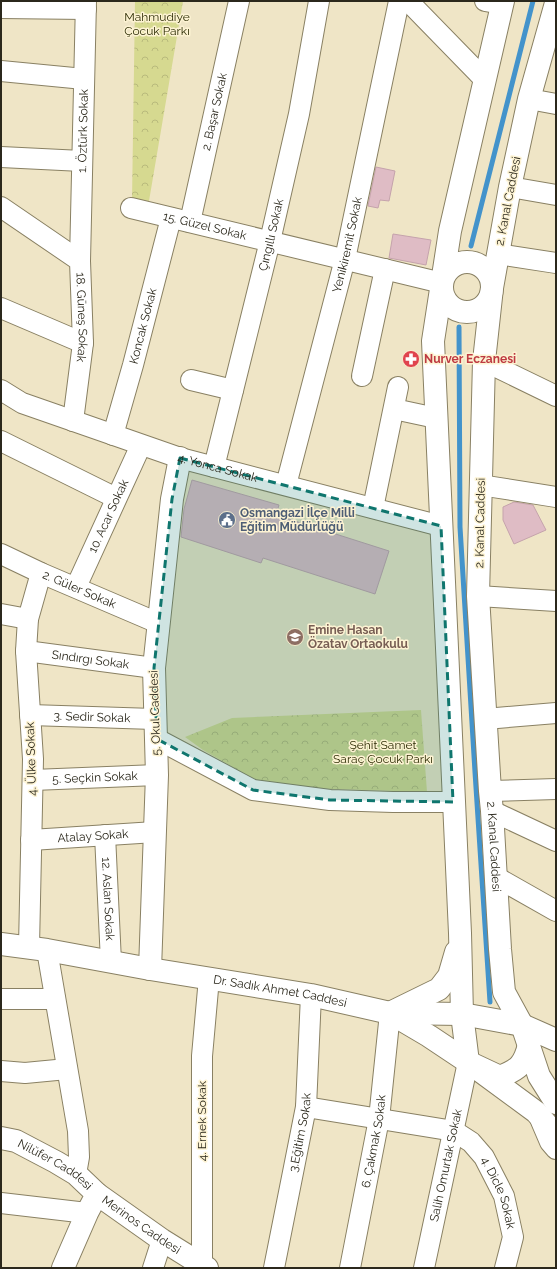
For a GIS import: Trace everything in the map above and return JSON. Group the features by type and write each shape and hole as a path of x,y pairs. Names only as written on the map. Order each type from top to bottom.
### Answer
{"main road":[{"path":"468,1062 462,1014 460,933 433,341 450,231 484,79 497,2"},
{"name":"2. Kanal Caddesi","path":"556,3 551,40 529,99 510,187 492,288 484,361 478,596 504,992 526,1035 539,1076 556,1103"},
{"path":"465,262 481,266 487,272 492,288 486,303 472,311 464,312 450,305 444,294 442,283 445,275 450,269 457,264 465,262"},
{"name":"5. Okul Caddesi","path":"150,969 157,775 154,668 172,499 180,458"},
{"path":"390,1013 439,989 448,976 455,958 460,933"},
{"name":"Dr. Sadık Ahmet Caddesi","path":"1,944 311,995 390,1013 462,1014 526,1035 556,1040"},
{"path":"390,1013 429,1036 468,1062 536,1112 556,1135"},
{"path":"468,1062 500,1077 514,1071 525,1059 526,1035"},
{"name":"Nilüfer Caddesi","path":"1,1138 16,1141 56,1162 76,1174 97,1194 63,1268"},
{"name":"Merinos Caddesi","path":"97,1194 162,1240 205,1266"}],"street":[{"name":"2. Başar Sokak","path":"181,220 239,1"},
{"name":"Çıngıllı Sokak","path":"214,467 270,241 299,114 319,1"},
{"name":"Yenikiremit Sokak","path":"286,485 345,259 399,1"},
{"path":"408,1 484,79"},
{"path":"1,8 86,5"},
{"name":"1. Öztürk Sokak","path":"80,261 86,5"},
{"path":"1,71 84,79"},
{"path":"529,99 556,104"},
{"path":"1,157 82,161"},
{"path":"510,187 556,195"},
{"name":"18. Güneş Sokak","path":"1,207 80,261 83,343 73,421"},
{"name":"15. Güzel Sokak","path":"131,208 442,283"},
{"name":"Koncak Sokak","path":"113,435 133,365 181,220"},
{"path":"498,254 556,263"},
{"path":"362,376 385,269"},
{"path":"1,308 83,343"},
{"path":"484,361 556,396"},
{"path":"191,380 233,390"},
{"path":"373,508 398,387"},
{"name":"4. Yonca Sokak","path":"1,390 22,403 180,458 441,526"},
{"path":"394,410 436,418"},
{"path":"1,441 116,498"},
{"name":"10. Acar Sokak","path":"76,587 141,445"},
{"path":"480,485 556,497"},
{"name":"2. Güler Sokak","path":"1,554 41,573 158,623"},
{"name":"4. Ülke Sokak","path":"41,573 28,619 26,651 33,759 31,840 38,949 55,999 67,1069 79,1144 79,1157 76,1174"},
{"path":"478,596 556,601"},
{"path":"1,614 28,619"},
{"name":"Sındırgı Sokak","path":"26,651 154,668"},
{"path":"485,719 556,713"},
{"name":"3. Sedir Sokak","path":"30,715 155,729"},
{"path":"155,729 253,790 330,800 453,802"},
{"name":"5. Seçkin Sokak","path":"33,780 157,775"},
{"path":"491,801 556,789"},
{"path":"491,801 556,841"},
{"name":"Atalay Sokak","path":"31,840 155,832"},
{"name":"12. Aslan Sokak","path":"104,835 111,962"},
{"path":"496,877 556,911"},
{"name":"4. Ernek Sokak","path":"205,1266 202,1056 209,978"},
{"name":"3.Eğitim Sokak","path":"274,1268 306,1107 311,995"},
{"path":"1,999 55,999"},
{"name":"6. Çakmak Sokak","path":"350,1268 379,1119 390,1013"},
{"name":"Salih Omurtak Sokak","path":"424,1268 468,1062"},
{"path":"1,1071 25,1073 67,1069"},
{"path":"306,1107 454,1131"},
{"path":"536,1112 550,1142 556,1149"},
{"name":"4. Dicle Sokak","path":"454,1131 471,1142 484,1157 504,1196 513,1237 505,1268"},
{"path":"1,1203 87,1213"},
{"path":"153,1268 162,1240"}],"highlighted area":[{"path":"180,458 441,526 453,802 330,800 253,790 157,739 154,668 172,499"}],"green space":[{"name":"Mahmudiye Çocuk Parkı","path":"135,1 183,1 149,201 132,200"},
{"name":"Şehit Samet Saraç Çocuk Parkı","path":"421,710 427,792 331,789 286,786 257,781 203,750 185,737 232,718"}],"building":[{"path":"376,167 395,171 389,201 380,200 378,208 368,206"},
{"path":"393,234 431,240 426,265 389,258"},
{"path":"192,480 279,505 276,515 389,551 375,594 263,558 261,563 181,537 184,509"},
{"path":"514,502 533,505 546,530 514,544 503,520 503,507"}],"waterway":[{"path":"471,246 533,1"},
{"path":"459,327 460,527 490,1002"}],"place":[{"name":"Nurver Eczanesi","path":"411,359"},
{"name":"Osmangazi İlçe Milli Eğitim Müdürlüğü","path":"227,520"},
{"name":"Emine Hasan Özatav Ortaokulu","path":"295,637"}]}
